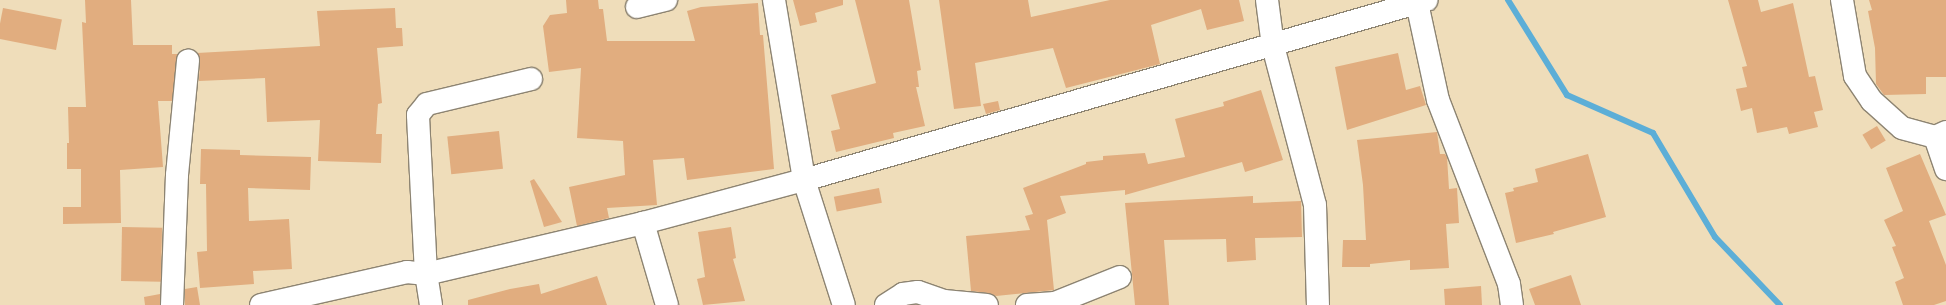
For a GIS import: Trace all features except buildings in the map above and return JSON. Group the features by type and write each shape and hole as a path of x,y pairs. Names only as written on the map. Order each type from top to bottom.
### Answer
{"street":[{"path":"637,7 666,0"},
{"path":"774,0 804,180 844,305"},
{"path":"1267,0 1273,46 1315,205 1318,305"},
{"path":"1842,0 1855,76 1872,101 1902,128 1940,135 1946,169"},
{"path":"261,305 407,272 426,274 643,223 804,180 1273,46 1422,1 1438,100 1509,284 1512,305"},
{"path":"172,305 177,175 188,61"},
{"path":"431,305 426,274 418,115 427,104 531,79"},
{"path":"643,223 668,305"},
{"path":"1027,305 1055,303 1120,277"},
{"path":"886,305 903,294 918,292 944,301 987,305"}],"waterway":[{"path":"1508,0 1567,95 1653,133 1715,237 1780,305"}]}
